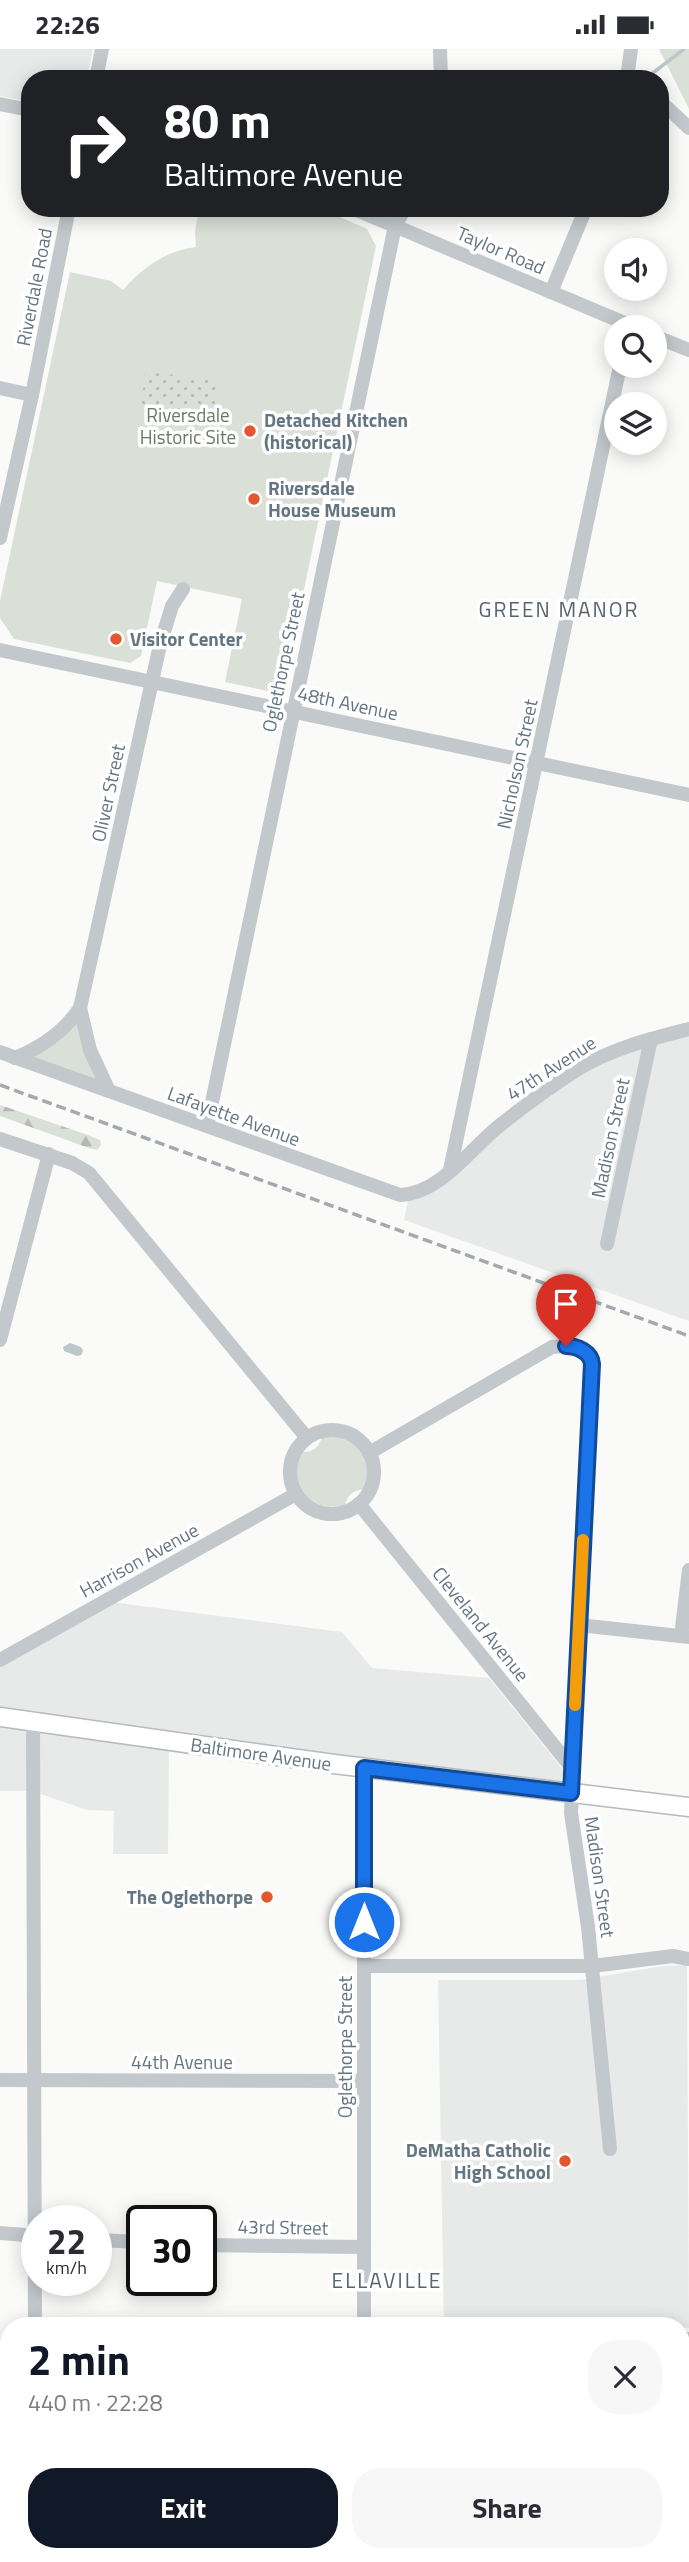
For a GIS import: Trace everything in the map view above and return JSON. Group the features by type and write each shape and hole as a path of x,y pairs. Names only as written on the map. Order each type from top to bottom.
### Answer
{"main road":[{"name":"Baltimore Avenue","path":"0,1717 364,1768 689,1807"}],"street":[{"path":"98,70 102,49"},
{"path":"440,49 441,70"},
{"path":"628,70 631,49"},
{"path":"0,103 21,108"},
{"path":"669,109 689,128"},
{"name":"Riverdale Road","path":"0,538 67,217"},
{"name":"Taylor Road","path":"374,217 604,315"},
{"name":"Oglethorpe Street","path":"207,1126 292,711 395,226 400,217"},
{"path":"551,292 582,217"},
{"path":"667,341 689,350"},
{"name":"Nicholson Street","path":"450,1170 617,378"},
{"path":"0,388 32,395"},
{"name":"Oliver Street","path":"15,1058 54,1037 71,1022 80,1008 152,682 172,606 183,589"},
{"name":"48th Avenue","path":"0,650 536,763 688,791"},
{"name":"Oliver Street","path":"80,1008 90,1050 109,1091"},
{"name":"47th Avenue","path":"450,1170 498,1127 576,1071 613,1051 689,1029"},
{"name":"Madison Street","path":"607,1244 651,1039"},
{"name":"Lafayette Avenue","path":"0,1052 400,1195 408,1195 428,1187 450,1170"},
{"path":"0,1139 82,1167 114,1202 307,1438"},
{"path":"0,1340 49,1154"},
{"name":"Madison Street","path":"369,1453 552,1347 572,1346 591,1357 571,1793 572,1830 592,1966 610,2149"},
{"path":"322,1431 341,1431 360,1441 369,1453 373,1465 373,1480 367,1496 359,1504 339,1514 324,1513 312,1509 296,1494 290,1478 290,1468 296,1451 307,1438 322,1431"},
{"name":"Harrison Avenue","path":"0,1660 296,1494"},
{"name":"Cleveland Avenue","path":"359,1504 572,1768"},
{"path":"579,1625 685,1636 689,1570"},
{"path":"33,1722 36,2205"},
{"name":"Oglethorpe Street","path":"364,1768 364,2317"},
{"path":"364,1966 592,1966 673,1956 689,1959"},
{"name":"44th Avenue","path":"0,2080 364,2081"},
{"path":"0,2233 21,2235"},
{"name":"43rd Street","path":"217,2245 363,2247"},
{"path":"35,2296 35,2317"}],"shaded area":[{"path":"0,49 93,49 89,70 21,70 21,100 0,96"},
{"path":"689,1033 689,1321 404,1220 409,1195 597,1058"},
{"path":"70,1343 81,1347 81,1355 64,1351 63,1347"},
{"path":"103,1601 342,1632 372,1668 489,1678 564,1771 556,1791 169,1743 168,1854 113,1854 114,1811 87,1810 32,1791 0,1791 0,1659"},
{"name":"DeMatha Catholic High School","path":"687,1965 689,2317 444,2317 438,1980 580,1980 662,1966"}],"green space":[{"path":"659,49 689,49 689,109"},
{"name":"Riversdale Historic Site","path":"198,217 340,217 367,229 376,246 282,694 225,682 242,599 157,581 141,656 130,663 14,639 0,618 0,601 70,272 111,281 123,290 138,274 156,261 175,252 196,247"},
{"path":"145,372 218,379 214,418 141,411"},
{"path":"80,1009 109,1091 15,1058"},
{"path":"0,1105 88,1135 100,1140 101,1145 97,1150 89,1148 0,1116"},
{"path":"335,1433 354,1441 360,1447 368,1461 369,1470 365,1489 352,1493 345,1506 332,1507 312,1501 304,1494 299,1486 297,1464 301,1452 316,1448 323,1434"}],"waterway":[{"path":"657,70 684,49"}],"railway":[{"path":"0,1085 689,1336"}],"slow traffic":[{"path":"575,1705 583,1540"}],"place":[{"name":"Detached Kitchen (historical)","path":"250,431"},
{"name":"Riversdale House Museum","path":"254,499"},
{"name":"Visitor Center","path":"116,639"},
{"name":"The Oglethorpe","path":"267,1897"},
{"name":"DeMatha Catholic High School","path":"565,2161"}],"district":[{"name":"GREEN MANOR","path":"559,610"},
{"name":"ELLAVILLE","path":"387,2281"}],"route":[{"path":"364,1922 364,1768 571,1793 592,1364 587,1353 566,1346"}]}
